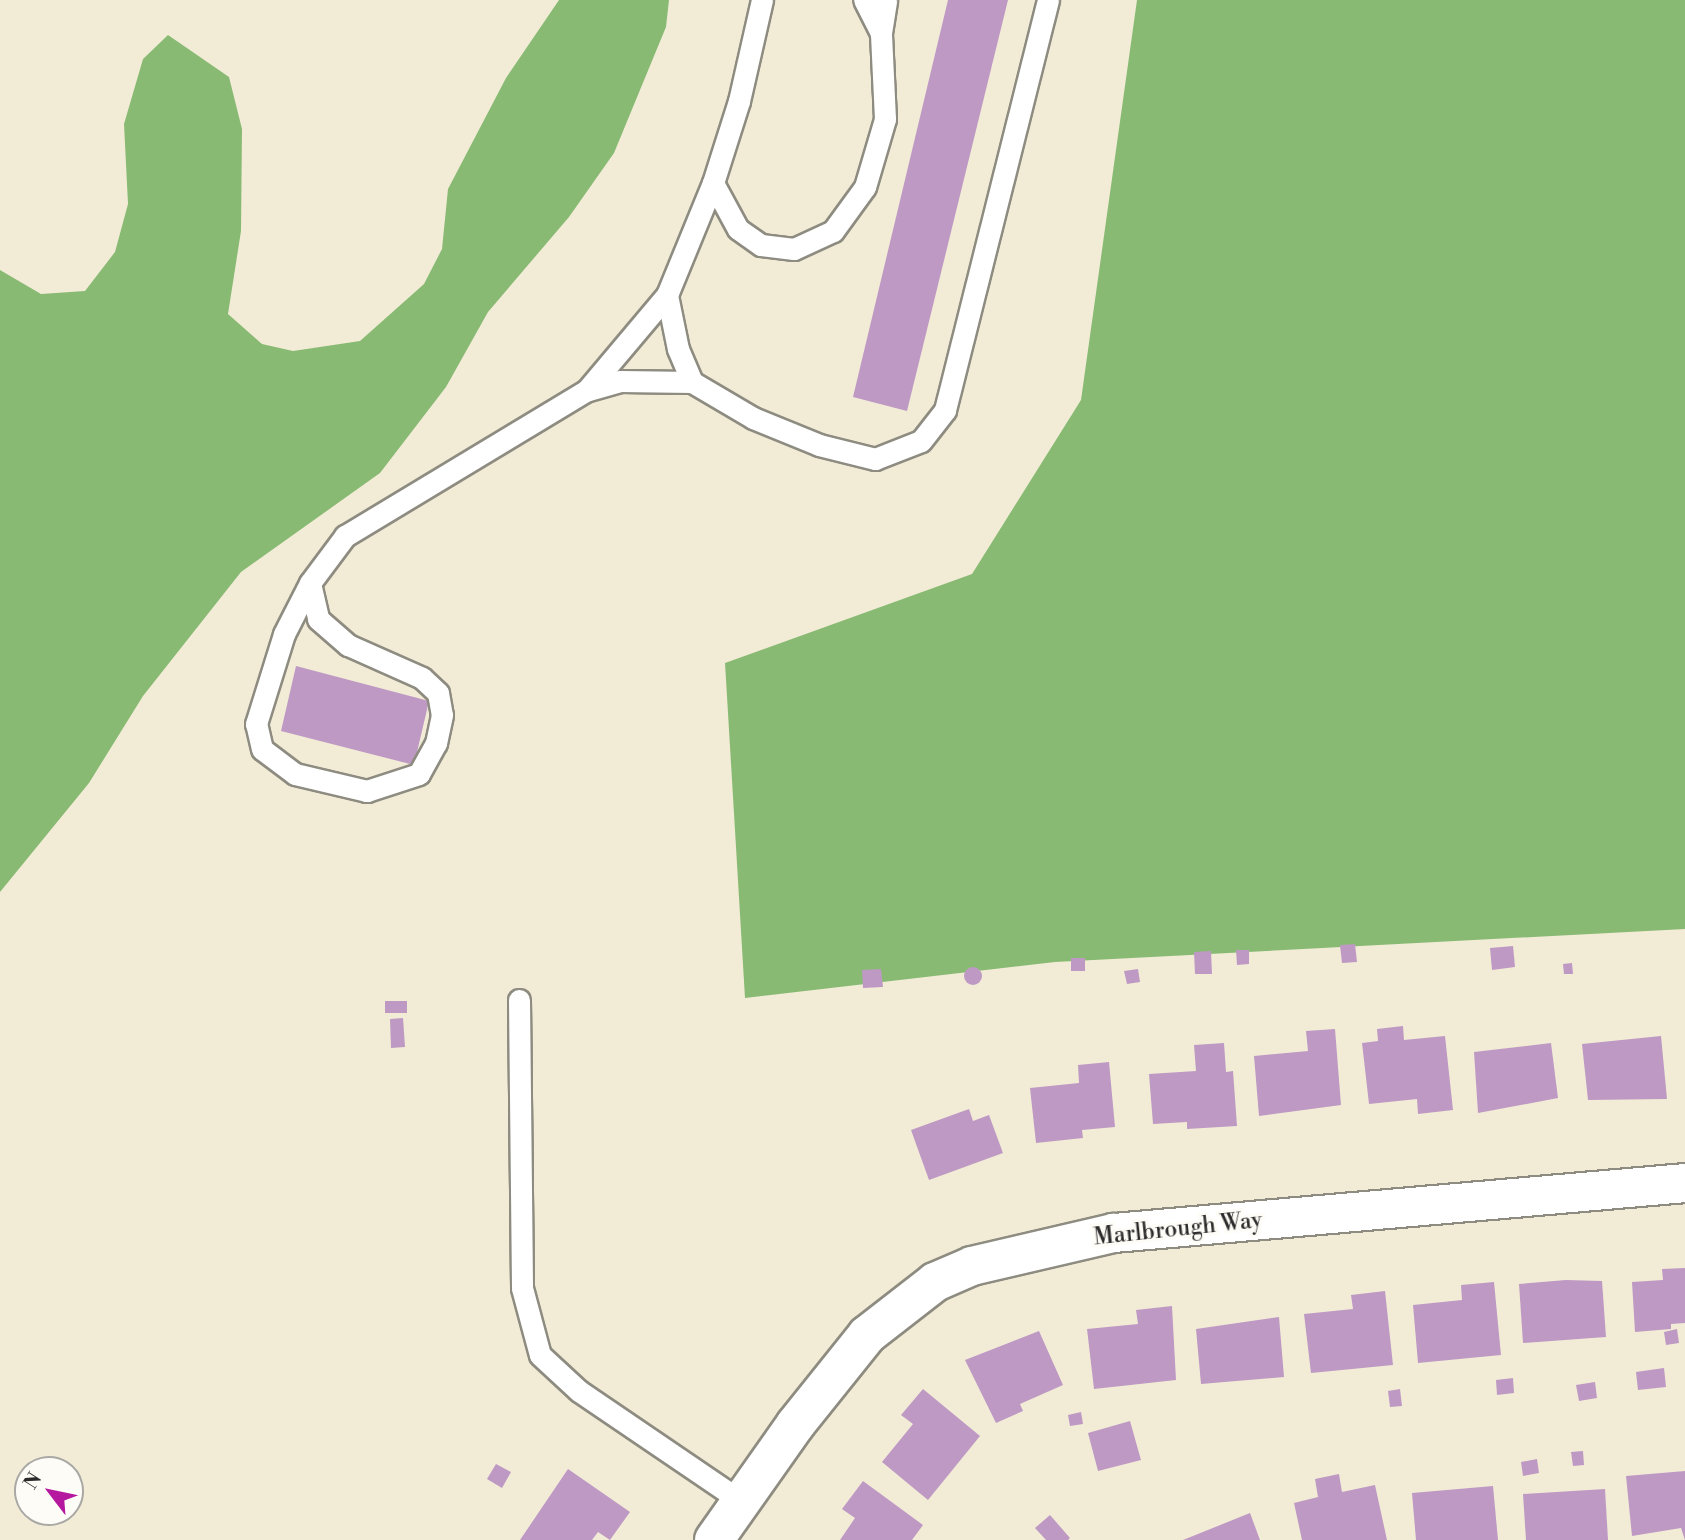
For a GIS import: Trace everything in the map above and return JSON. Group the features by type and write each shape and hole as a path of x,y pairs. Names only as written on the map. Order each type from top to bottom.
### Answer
{"street":[{"name":"Marlbrough Way","path":"713,1540 867,1335 935,1282 972,1266 1114,1233 1685,1183"}],"lane":[{"path":"587,390 667,295 713,183 739,101 762,0"},
{"path":"864,0 881,33"},
{"path":"713,183 738,229 761,245 794,249 833,232 865,187 885,119 881,33 886,0"},
{"path":"310,583 318,619 348,645 422,678 438,693 442,715 436,743 419,774 367,792 295,774 262,749 256,724 268,674 310,583 345,536 587,390 620,380 692,382 753,418 876,459 921,441 945,410 1048,0"},
{"path":"667,295 678,349 692,382"},
{"path":"519,1000 522,1288 540,1354 590,1399 741,1501"}],"green space":[{"path":"559,0 669,0 666,27 614,153 569,217 488,312 446,387 380,473 241,572 143,696 89,783 0,892 0,270 41,294 85,291 115,252 128,204 124,124 143,59 168,35 229,77 242,129 241,231 228,314 262,344 293,351 360,341 424,284 442,249 448,189 506,78"},
{"path":"1137,0 1685,0 1685,929 1055,962 745,998 725,663 972,574 1081,400"}],"building":[{"path":"948,0 1008,0 907,411 853,397"},
{"path":"296,666 429,701 414,765 281,731"},
{"path":"1355,944 1357,962 1342,963 1340,945"},
{"path":"1513,946 1515,967 1492,970 1490,948"},
{"path":"1236,950 1249,950 1249,964 1237,965"},
{"path":"1211,951 1212,974 1195,974 1194,952"},
{"path":"1071,958 1085,958 1085,971 1071,971"},
{"path":"1572,963 1573,974 1564,974 1563,964"},
{"path":"973,967 979,970 982,976 979,982 973,985 967,982 964,976 967,970"},
{"path":"881,969 883,987 863,988 862,970"},
{"path":"1138,969 1140,982 1127,984 1124,971"},
{"path":"385,1001 407,1001 407,1013 385,1013"},
{"path":"403,1018 405,1047 391,1048 390,1019"},
{"path":"1403,1026 1404,1040 1445,1036 1453,1110 1418,1114 1417,1099 1369,1104 1362,1043 1378,1041 1377,1029"},
{"path":"1335,1029 1341,1105 1259,1116 1254,1056 1308,1051 1306,1031"},
{"path":"1661,1036 1667,1099 1588,1100 1582,1044"},
{"path":"1224,1043 1226,1072 1233,1071 1237,1126 1187,1129 1187,1122 1153,1124 1149,1074 1196,1071 1194,1045"},
{"path":"1551,1043 1558,1098 1478,1113 1474,1052"},
{"path":"1109,1062 1115,1127 1082,1130 1083,1138 1036,1143 1030,1088 1079,1083 1078,1065"},
{"path":"969,1109 973,1121 989,1115 1003,1153 929,1180 911,1130"},
{"path":"1685,1268 1685,1323 1671,1324 1671,1329 1635,1332 1632,1282 1663,1280 1662,1269"},
{"path":"1566,1280 1602,1281 1606,1337 1523,1343 1519,1284"},
{"path":"1494,1282 1501,1355 1418,1363 1413,1305 1462,1300 1461,1285"},
{"path":"1385,1291 1393,1365 1311,1373 1304,1314 1353,1309 1351,1295"},
{"path":"1172,1306 1176,1380 1094,1389 1087,1329 1138,1324 1136,1310"},
{"path":"1279,1317 1284,1377 1201,1384 1196,1329"},
{"path":"1677,1329 1679,1343 1666,1345 1664,1332"},
{"path":"1039,1331 1063,1385 1020,1404 1023,1411 996,1423 965,1360"},
{"path":"1664,1368 1666,1387 1638,1390 1636,1372"},
{"path":"1513,1378 1514,1393 1497,1395 1496,1380"},
{"path":"1595,1382 1597,1398 1579,1401 1576,1385"},
{"path":"923,1389 980,1436 928,1500 882,1462 913,1424 901,1415"},
{"path":"1400,1389 1402,1406 1390,1407 1388,1391"},
{"path":"1081,1412 1083,1424 1070,1426 1068,1415"},
{"path":"1130,1421 1141,1460 1098,1471 1088,1433"},
{"path":"1583,1451 1584,1465 1573,1466 1571,1452"},
{"path":"1537,1459 1539,1473 1523,1476 1521,1462"},
{"path":"496,1464 511,1472 502,1488 487,1479"},
{"path":"568,1469 630,1512 610,1540 598,1532 592,1540 520,1540"},
{"path":"1685,1471 1685,1540 1681,1528 1632,1536 1626,1476"},
{"path":"1339,1474 1342,1492 1375,1485 1387,1540 1302,1540 1294,1503 1318,1497 1315,1479"},
{"path":"863,1481 923,1525 912,1540 840,1540 855,1518 842,1509"},
{"path":"1493,1486 1498,1540 1416,1540 1412,1493"},
{"path":"1605,1489 1608,1540 1526,1540 1523,1494"},
{"path":"1250,1513 1260,1540 1183,1540"},
{"path":"1050,1515 1070,1538 1068,1540 1046,1540 1035,1528"}]}
